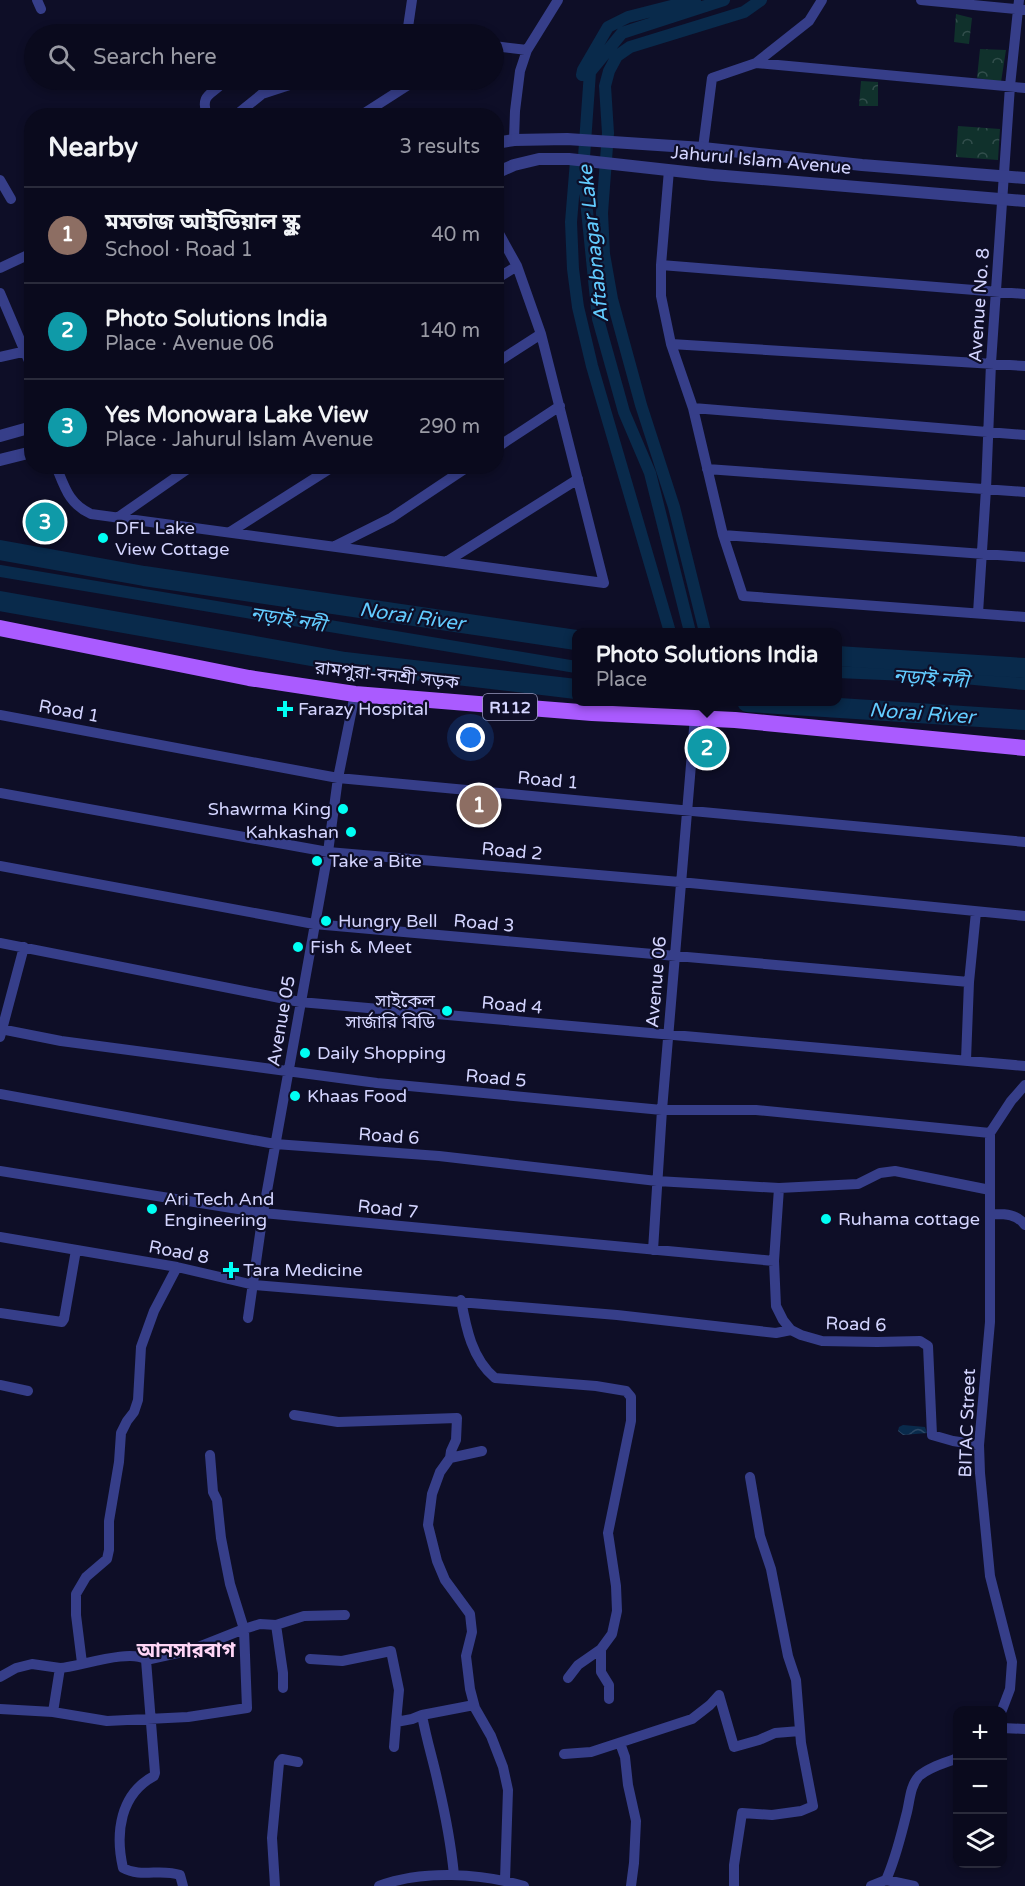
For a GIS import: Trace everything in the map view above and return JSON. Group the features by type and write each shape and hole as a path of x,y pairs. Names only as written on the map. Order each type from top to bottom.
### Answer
{"main road":[{"name":"রামপুরা-বনশ্রী সড়ক","path":"0,628 249,678 355,694 592,713 695,717 1025,748"}],"street":[{"path":"408,24 412,0"},
{"path":"514,140 514,111 520,71 526,50 558,0"},
{"path":"703,148 712,78 756,63 809,21 822,0"},
{"path":"921,0 1021,6"},
{"name":"Avenue No. 8","path":"978,613 991,363 1010,86 1021,6"},
{"path":"504,47 526,50"},
{"path":"756,63 1025,88"},
{"path":"204,108 207,94 213,90"},
{"path":"245,108 262,94 274,90"},
{"path":"372,108 400,90"},
{"name":"Jahurul Islam Avenue","path":"504,142 514,140 567,140 703,148 862,165 1025,178"},
{"name":"Jahurul Islam Avenue","path":"504,169 539,159 569,159 1025,201"},
{"path":"669,170 661,265 661,296 671,344 693,408 723,535 743,596 1025,617"},
{"path":"0,180 11,199"},
{"path":"60,474 72,502 91,514 604,583 541,334 517,266 504,242"},
{"path":"0,268 24,257"},
{"path":"661,265 1025,294"},
{"path":"504,274 517,266"},
{"path":"0,293 24,343"},
{"path":"504,358 541,334"},
{"path":"671,344 1025,366"},
{"path":"0,357 24,352"},
{"path":"504,443 560,406"},
{"path":"693,408 1025,435"},
{"path":"0,436 24,429"},
{"path":"0,460 24,454"},
{"path":"707,469 1025,492"},
{"path":"117,518 180,474"},
{"path":"230,532 321,474"},
{"path":"334,546 391,518 457,474"},
{"path":"446,562 578,479"},
{"path":"723,535 1025,557"},
{"name":"Avenue 05","path":"248,1318 263,1213 328,852 338,778 355,694"},
{"name":"Road 1","path":"0,716 338,778 1025,842"},
{"name":"Avenue 06","path":"653,1250 674,957 695,717"},
{"name":"Road 2","path":"0,793 328,852 680,882 1025,916"},
{"name":"Road 3","path":"0,866 314,924 969,982"},
{"path":"966,1060 969,982 976,912"},
{"name":"Road 4","path":"0,943 300,1002 1025,1066"},
{"path":"1,1032 24,947"},
{"name":"Road 5","path":"1,1032 377,1083 662,1110 756,1110 990,1133"},
{"path":"990,1133 1011,1101 1025,1086"},
{"name":"Road 6","path":"0,1094 275,1144 439,1156 657,1181 779,1188 858,1184 880,1173 895,1172 990,1190"},
{"name":"BITAC Street","path":"990,1133 990,1322 979,1445 981,1492 990,1576 1012,1662 1010,1689 1004,1706"},
{"name":"Road 7","path":"0,1171 263,1213 774,1262"},
{"path":"779,1188 774,1262 776,1306 791,1330"},
{"path":"990,1214 1011,1214 1019,1217 1025,1225"},
{"name":"Road 8","path":"0,1237 177,1267 254,1285 461,1300 776,1333 791,1330"},
{"path":"0,1313 62,1322 76,1250"},
{"path":"82,1663 76,1615 76,1594 86,1577 107,1559 121,1433 134,1412 138,1400 141,1347 154,1311 177,1267"},
{"path":"461,1300 466,1329 479,1360 485,1370 495,1378 596,1386 626,1391 631,1397 631,1421 608,1533 616,1586 617,1611 612,1634 601,1649 578,1665 568,1678"},
{"name":"Road 6","path":"791,1330 822,1341 920,1341 928,1346 932,1435 979,1445"},
{"path":"0,1385 28,1391"},
{"path":"294,1415 338,1422 457,1418 456,1440 450,1458 440,1472 432,1494 429,1525 437,1561 445,1580 470,1614 472,1632 466,1650 466,1664 474,1705 499,1753 508,1790 505,1880"},
{"path":"450,1458 482,1451"},
{"path":"0,1709 52,1712 107,1721 188,1717 247,1708 244,1629 230,1584 221,1538 210,1455"},
{"path":"734,1886 734,1865 742,1813 748,1811 772,1815 801,1811 813,1806 800,1731 796,1680 788,1656 771,1569 760,1536 750,1477"},
{"path":"0,1677 16,1668 32,1664 60,1668 77,1667 82,1663 128,1656 142,1657 146,1660 191,1650 260,1624 276,1625 303,1616 345,1615"},
{"path":"276,1625 283,1688"},
{"path":"601,1649 602,1672 609,1685 609,1699"},
{"path":"310,1659 342,1661 391,1651 399,1690 394,1747"},
{"path":"146,1660 155,1773 135,1789 128,1801 118,1839 120,1857 123,1868 128,1871 142,1874 173,1873 180,1875 183,1886"},
{"path":"52,1712 60,1668"},
{"path":"564,1754 591,1752 692,1719 710,1705 718,1695 734,1747 775,1733 800,1731"},
{"path":"396,1722 474,1705"},
{"path":"422,1715 426,1741 438,1781 452,1851 454,1875"},
{"path":"1007,1728 1025,1729"},
{"path":"620,1743 625,1757 636,1821 631,1886"},
{"path":"275,1886 272,1838 279,1763 282,1759 298,1762"},
{"path":"886,1880 894,1865 911,1790 919,1776 933,1767 953,1760"},
{"path":"379,1886 394,1880 454,1875 505,1880 524,1886"},
{"path":"871,1886 886,1880 914,1886"}],"green space":[{"path":"956,14 972,18 969,44 954,42"},
{"path":"980,49 1006,50 1001,82 977,78"},
{"path":"861,81 878,82 878,106 859,106"},
{"path":"958,126 1000,129 998,160 956,157"}],"water":[{"path":"903,1425 925,1427 927,1433 903,1435 898,1431"}],"waterway":[{"path":"582,75 608,27 628,17 695,0"},
{"name":"Aftabnagar Lake","path":"689,628 650,473 624,412 598,319 583,171 590,72 622,33 724,0"},
{"path":"704,628 674,507 641,405 612,299 604,254 602,213 608,133 605,86 609,71 617,56 630,47 744,12 761,0"},
{"path":"576,161 571,222 573,269 578,307 592,366 669,628"},
{"name":"Norai River","path":"0,550 144,576 572,639"},
{"name":"নড়াই নদী","path":"0,571 572,666"},
{"name":"Norai River","path":"0,601 345,662 572,689"},
{"name":"Norai River","path":"842,656 1025,668"},
{"name":"নড়াই নদী","path":"842,672 954,677 1025,684"},
{"name":"Norai River","path":"809,706 1025,720"}],"place":[{"name":"Yes Monowara Lake View","path":"45,522"},
{"name":"DFL Lake View Cottage","path":"103,538"},
{"name":"Farazy Hospital","path":"285,709"},
{"name":"Photo Solutions India","path":"707,748"},
{"name":"মমতাজ আইডিয়াল স্কুল","path":"479,805"},
{"name":"Shawrma King","path":"343,809"},
{"name":"Kahkashan","path":"351,832"},
{"name":"Take a Bite","path":"317,861"},
{"name":"Hungry Bell","path":"326,921"},
{"name":"Fish & Meet","path":"298,947"},
{"name":"সাইকেল সার্জারি বিডি","path":"447,1011"},
{"name":"Daily Shopping","path":"305,1053"},
{"name":"Khaas Food","path":"295,1096"},
{"name":"Ari Tech And Engineering","path":"152,1209"},
{"name":"Ruhama cottage","path":"826,1219"},
{"name":"Tara Medicine","path":"231,1270"}],"district":[{"name":"আনসারবাগ","path":"186,1650"}]}
